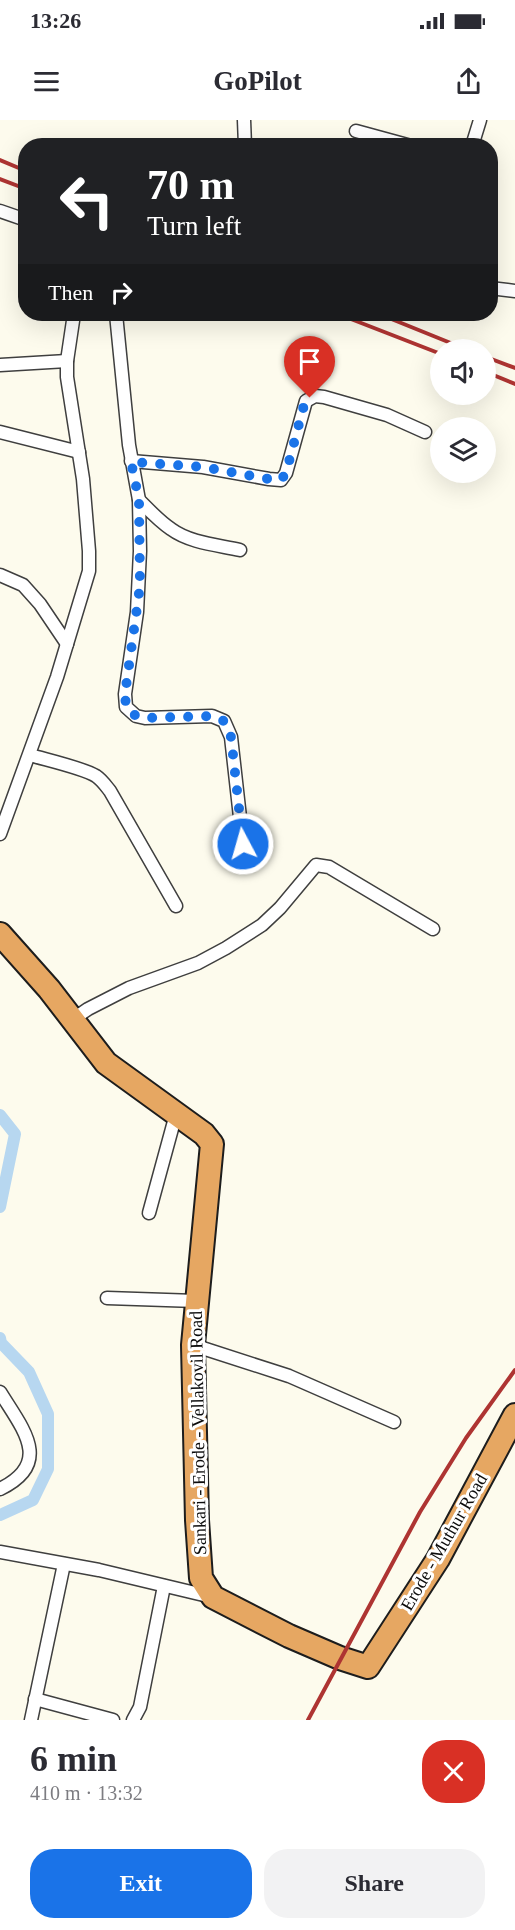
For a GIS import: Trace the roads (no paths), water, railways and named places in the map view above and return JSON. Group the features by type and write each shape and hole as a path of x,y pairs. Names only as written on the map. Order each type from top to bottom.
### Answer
{"highway":[{"name":"Sankari - Erode - Vellakovil Road","path":"1,936 49,989 106,1063 204,1134 212,1144 193,1346 197,1520 201,1578 213,1597"},
{"name":"Erode - Muthur Road","path":"213,1597 289,1636 340,1658 368,1667 438,1559 515,1415"}],"street":[{"path":"244,120 244,138"},
{"path":"474,138 480,120"},
{"path":"356,131 382,138"},
{"path":"0,211 18,217"},
{"path":"498,289 515,291"},
{"path":"0,834 30,755 89,571 79,452 67,377 73,321"},
{"path":"117,321 131,462 139,500 140,586 125,694 126,707 136,716 145,718 212,716 224,721 231,737 243,844"},
{"path":"0,365 67,361"},
{"path":"131,462 203,467 281,480 286,473 306,401 315,396 387,416 425,432"},
{"path":"0,432 79,452"},
{"path":"139,500 170,529 179,534 190,539 240,550"},
{"path":"0,575 23,585 40,604 67,644"},
{"path":"30,755 87,773 102,782 110,791 176,906"},
{"path":"72,1020 129,988 198,963 226,948 262,925 280,908 316,866 329,867 433,929"},
{"path":"148,1213 176,1114"},
{"path":"107,1298 196,1301"},
{"path":"193,1346 289,1377 394,1422"},
{"path":"0,1392 28,1438 31,1458 21,1476 0,1489"},
{"path":"0,1552 99,1570 213,1597"},
{"path":"31,1720 64,1564"},
{"path":"133,1720 140,1707 164,1586"},
{"path":"35,1699 113,1720"}],"waterway":[{"path":"0,1115 15,1134 0,1207"},
{"path":"0,1338 1,1343 29,1372 48,1414 48,1469 33,1500 0,1515"}],"railway":[{"path":"0,160 18,168"},
{"path":"0,179 18,186"},
{"path":"356,321 430,350"},
{"path":"396,321 441,339"},
{"path":"496,361 515,368"},
{"path":"496,376 515,384"},
{"path":"308,1720 420,1512 466,1438 515,1370"}]}
